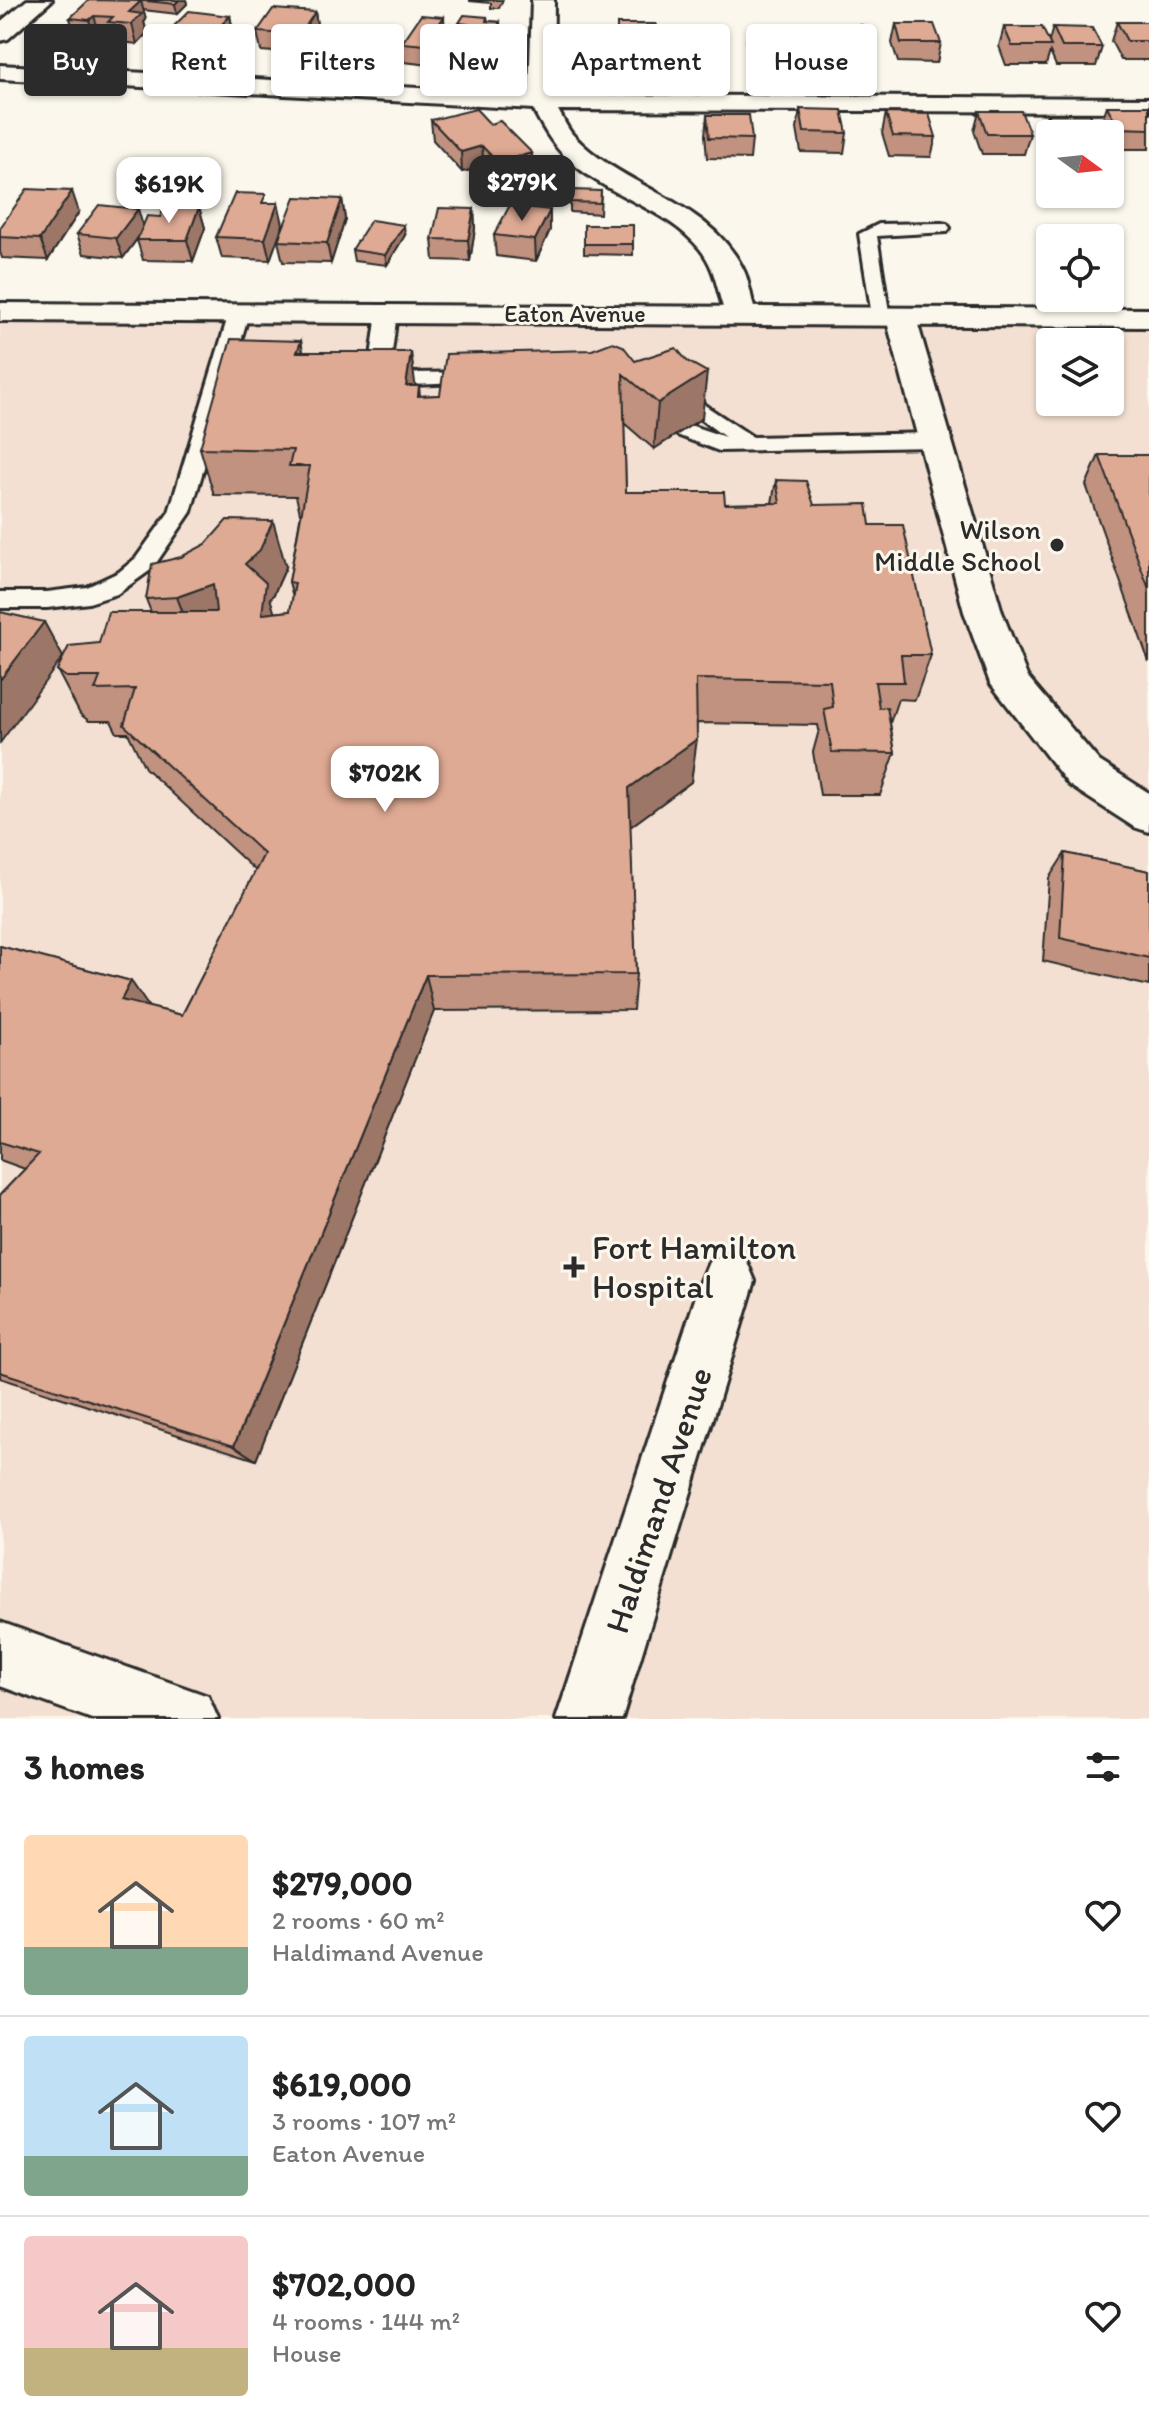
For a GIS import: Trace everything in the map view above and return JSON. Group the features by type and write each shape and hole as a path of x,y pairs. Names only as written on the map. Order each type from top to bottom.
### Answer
{"street":[{"path":"0,34 41,0"},
{"path":"543,0 542,102 556,133 588,165 658,201 713,243 739,294 741,315"},
{"path":"0,72 542,102 1149,105"},
{"name":"Eaton Avenue","path":"0,312 1149,318"},
{"path":"891,318 935,440 983,612 1010,683 1084,773 1149,815"},
{"name":"Haldimand Avenue","path":"589,1719 728,1281"},
{"path":"0,1654 185,1719"}],"lane":[{"path":"891,318 868,234 879,229 941,228"},
{"path":"0,600 67,601 103,593 145,567 182,513 186,489 239,313"},
{"path":"387,313 379,372 411,379 502,378"},
{"path":"674,378 696,409 746,442"},
{"path":"684,430 719,444 935,440"}],"shaded area":[{"name":"Fort Hamilton Hospital","path":"0,312 1149,318 1149,1719 0,1719"}],"building":[{"path":"89,0 141,1 129,12 142,14 131,24 108,22 113,17 94,16 89,20 70,18"},
{"path":"137,0 179,0 175,4"},
{"path":"273,9 315,12 307,24 271,24 271,33 257,32"},
{"path":"189,11 230,16 222,24 176,24"},
{"path":"421,15 444,17 439,24 420,24 420,45 404,43"},
{"path":"464,15 487,17 486,21 500,22 499,24 459,23"},
{"path":"1117,22 1149,22 1149,41 1127,41"},
{"path":"896,24 934,24 941,43 901,43"},
{"path":"1004,27 1042,27 1051,46 1012,46"},
{"path":"1053,27 1092,28 1102,47 1062,47"},
{"path":"1107,106 1149,106 1149,129 1124,128 1124,120 1114,120"},
{"path":"476,109 490,124 500,121 532,153 497,162 482,146 461,152 431,120"},
{"path":"800,109 842,110 847,133 804,132"},
{"path":"979,111 1021,111 1030,134 987,134"},
{"path":"886,113 929,114 936,137 893,136"},
{"path":"1047,114 1090,114 1093,120 1050,120"},
{"path":"707,115 749,115 752,139 709,138"},
{"path":"27,189 72,191 40,239 0,237 0,228"},
{"path":"572,190 601,191 600,203 570,202"},
{"path":"235,193 266,194 262,203 278,203 265,239 216,237"},
{"path":"295,197 342,199 327,243 278,241"},
{"path":"99,205 138,209 116,238 77,234"},
{"path":"510,205 550,210 535,240 494,235"},
{"path":"164,207 199,207 187,240 137,240 147,216 160,217"},
{"path":"439,208 474,209 468,240 432,239"},
{"path":"371,220 404,225 385,255 352,250"},
{"path":"584,225 633,225 633,244 584,244"},
{"path":"231,339 301,341 297,352 411,352 406,386 419,386 418,396 440,395 446,354 592,350 613,342 623,346 635,361 676,348 687,361 707,372 658,403 623,374 626,492 724,492 725,504 780,503 776,480 806,481 814,505 867,504 870,525 903,525 931,655 901,655 904,682 875,682 879,708 887,707 895,753 832,752 824,709 833,707 830,681 696,679 697,739 629,788 636,974 426,975 234,1446 0,1372 0,1195 39,1154 0,1142 0,946 131,981 121,1000 182,1015 264,854 124,725 135,689 95,690 100,677 66,677 57,670 69,646 99,643 108,612 216,612 213,584 177,597 146,599 152,564 181,557 206,544 227,520 273,521 260,550 245,564 266,583 262,614 290,611 295,583 289,582 310,466 289,466 293,450 200,448"},
{"path":"1099,455 1149,455 1149,589"},
{"path":"0,612 44,622 0,680"},
{"path":"1065,853 1149,871 1149,958 1060,938"}],"place":[{"name":"Wilson Middle School","path":"1057,545"},
{"name":"Fort Hamilton Hospital","path":"574,1267"}]}
